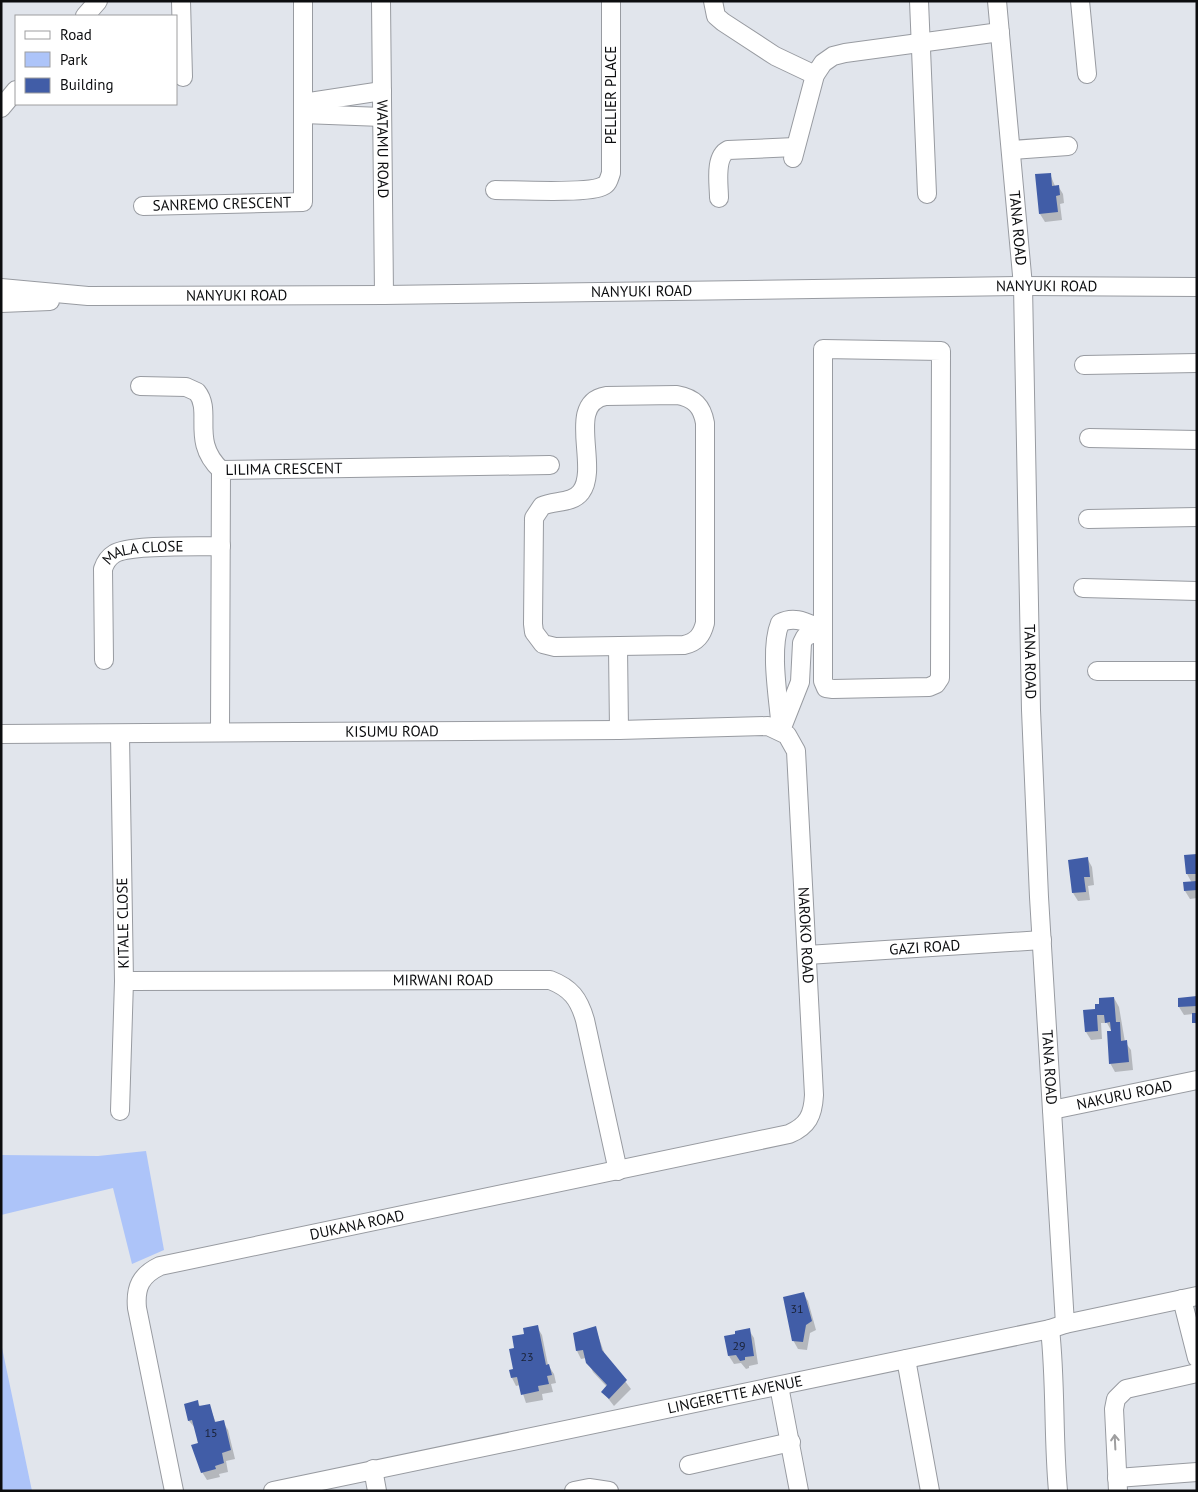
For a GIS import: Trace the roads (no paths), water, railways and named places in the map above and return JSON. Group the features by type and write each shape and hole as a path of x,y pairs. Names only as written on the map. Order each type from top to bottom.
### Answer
{"street":[{"path":"86,15 98,1"},
{"path":"181,1 183,77"},
{"name":"SANREMO CRESCENT","path":"143,206 303,202 303,1"},
{"name":"WATAMU ROAD","path":"381,1 384,295"},
{"name":"PELLIER PLACE","path":"496,190 588,190 604,186 611,174 611,1"},
{"path":"713,1 716,16 723,22 775,56 815,75"},
{"path":"919,1 919,42 927,194"},
{"name":"TANA ROAD","path":"997,1 1023,286 1031,710 1052,1110 1058,1326 1054,1361 1054,1430 1058,1491"},
{"path":"1080,1 1087,74"},
{"path":"719,198 719,159 723,153 728,150 794,152 815,75 823,63 833,56 859,50 1000,32"},
{"path":"1,108 15,91"},
{"path":"303,108 344,105 382,91"},
{"path":"344,105 382,117"},
{"path":"1011,150 1068,146"},
{"name":"NANYUKI ROAD","path":"1,288 88,296 384,295 1023,286 1197,287"},
{"name":"NANYUKI ROAD","path":"1,304 67,300 88,296"},
{"path":"823,349 941,351 940,678 936,684 930,687 826,688 824,681 822,629 823,349"},
{"path":"1084,365 1197,363"},
{"path":"140,386 186,388 197,392 202,402 204,446 211,461 221,470"},
{"path":"606,396 688,397 698,404 704,423 705,623 702,633 690,644 618,647 555,647 544,644 538,639 533,624 534,518 542,506 571,499 583,489 586,474 585,422 588,406 592,402 606,396"},
{"path":"1089,438 1197,440"},
{"name":"LILIMA CRESCENT","path":"220,732 221,470 550,465"},
{"path":"1088,519 1197,517"},
{"name":"MALA CLOSE","path":"104,660 102,578 103,569 110,557 115,553 132,549 221,546"},
{"path":"1083,588 1197,591"},
{"path":"781,730 776,632 780,623 788,619 797,618 822,629"},
{"path":"781,730 800,682 802,644 805,637 822,629"},
{"path":"618,647 619,730"},
{"path":"1097,671 1197,671"},
{"name":"KISUMU ROAD","path":"1,734 120,735 220,732 619,730 757,726 774,727 781,730"},
{"name":"NAROKO ROAD","path":"781,730 794,745 798,762 814,1107 808,1122 801,1129 789,1134"},
{"name":"KITALE CLOSE","path":"120,735 124,981 120,1111"},
{"name":"GAZI ROAD","path":"807,955 1042,940"},
{"name":"MIRWANI ROAD","path":"124,981 550,980 564,985 580,1002 586,1020 618,1171"},
{"name":"NAKURU ROAD","path":"1052,1110 1197,1080"},
{"name":"DUKANA ROAD","path":"174,1491 137,1308 137,1288 141,1280 152,1270 179,1262 789,1134"},
{"path":"1192,1299 1197,1358"},
{"name":"LINGERETTE AVENUE","path":"273,1491 1192,1299"},
{"path":"906,1359 930,1491"},
{"path":"1197,1373 1130,1388 1118,1394 1114,1409 1118,1484 1197,1472"},
{"path":"779,1386 799,1491"},
{"path":"689,1465 790,1442"},
{"path":"373,1469 378,1491"},
{"path":"574,1491 589,1488 609,1491"}]}
